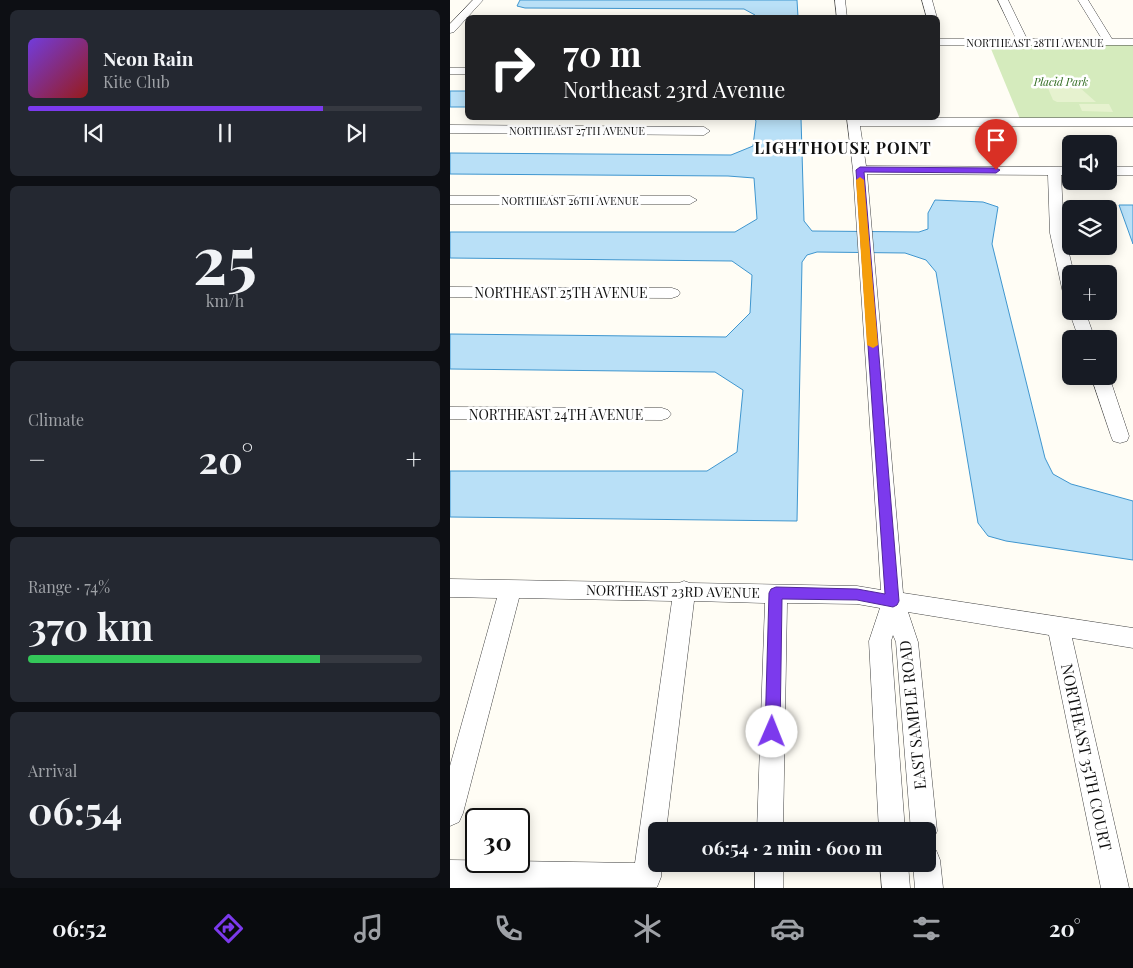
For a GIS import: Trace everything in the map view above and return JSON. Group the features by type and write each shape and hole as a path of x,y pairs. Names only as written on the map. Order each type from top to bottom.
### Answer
{"street":[{"path":"466,15 478,0"},
{"path":"840,0 842,15"},
{"path":"927,0 931,15"},
{"path":"1003,0 1023,42"},
{"path":"1083,0 1109,42"},
{"name":"NORTHEAST 28TH AVENUE","path":"940,40 1133,42"},
{"path":"450,71 465,71"},
{"path":"854,120 1133,122"},
{"name":"EAST SAMPLE ROAD","path":"854,120 860,170 863,229 893,601 907,642 923,822"},
{"name":"NORTHEAST 27TH AVENUE","path":"450,129 704,131"},
{"path":"860,170 1062,170"},
{"path":"1054,170 1057,233 1064,265"},
{"path":"1117,171 1133,171"},
{"name":"NORTHEAST 26TH AVENUE","path":"450,200 690,200"},
{"name":"NORTHEAST 25TH AVENUE","path":"450,292 672,293"},
{"path":"1103,385 1120,436"},
{"name":"NORTHEAST 24TH AVENUE","path":"450,413 662,414"},
{"name":"NORTHEAST 23RD AVENUE","path":"450,588 684,590 857,595 1133,638"},
{"path":"450,813 511,588"},
{"path":"450,874 647,878 684,590"},
{"path":"770,822 776,593"},
{"name":"EAST SAMPLE ROAD","path":"891,822 880,641 893,601"},
{"name":"NORTHEAST 35TH COURT","path":"1058,626 1115,888"},
{"path":"887,754 917,754"},
{"path":"769,872 769,888"},
{"path":"895,872 896,888"},
{"path":"927,872 929,888"}],"green space":[{"name":"Placid Park","path":"989,44 1133,44 1133,119 1020,119"},
{"path":"1047,86 1078,86 1096,102 1057,102 1053,100"},
{"path":"1079,104 1109,104 1113,112 1082,111"}],"water":[{"path":"520,0 797,0 798,15 755,15 744,9 525,8 517,6"},
{"path":"450,91 465,91 465,107 450,107"},
{"path":"801,120 804,221 812,231 919,232 928,229 928,213 935,200 983,202 998,207 992,244 1045,458 1053,474 1071,484 1133,501 1133,560 1006,541 988,536 978,523 936,272 926,260 905,253 817,252 807,255 802,262 797,521 450,517 450,471 707,471 737,452 743,390 715,372 450,369 450,334 726,337 750,313 752,275 732,261 450,258 450,232 735,232 757,219 754,178 728,176 450,174 450,153 731,155 753,146 756,121"},
{"path":"1119,205 1133,205 1133,244"}],"slow traffic":[{"path":"860,180 873,345"}],"district":[{"name":"LIGHTHOUSE POINT","path":"843,147"}],"route":[{"path":"772,732 776,593 857,595 893,601 863,229 860,170 996,170"}]}
